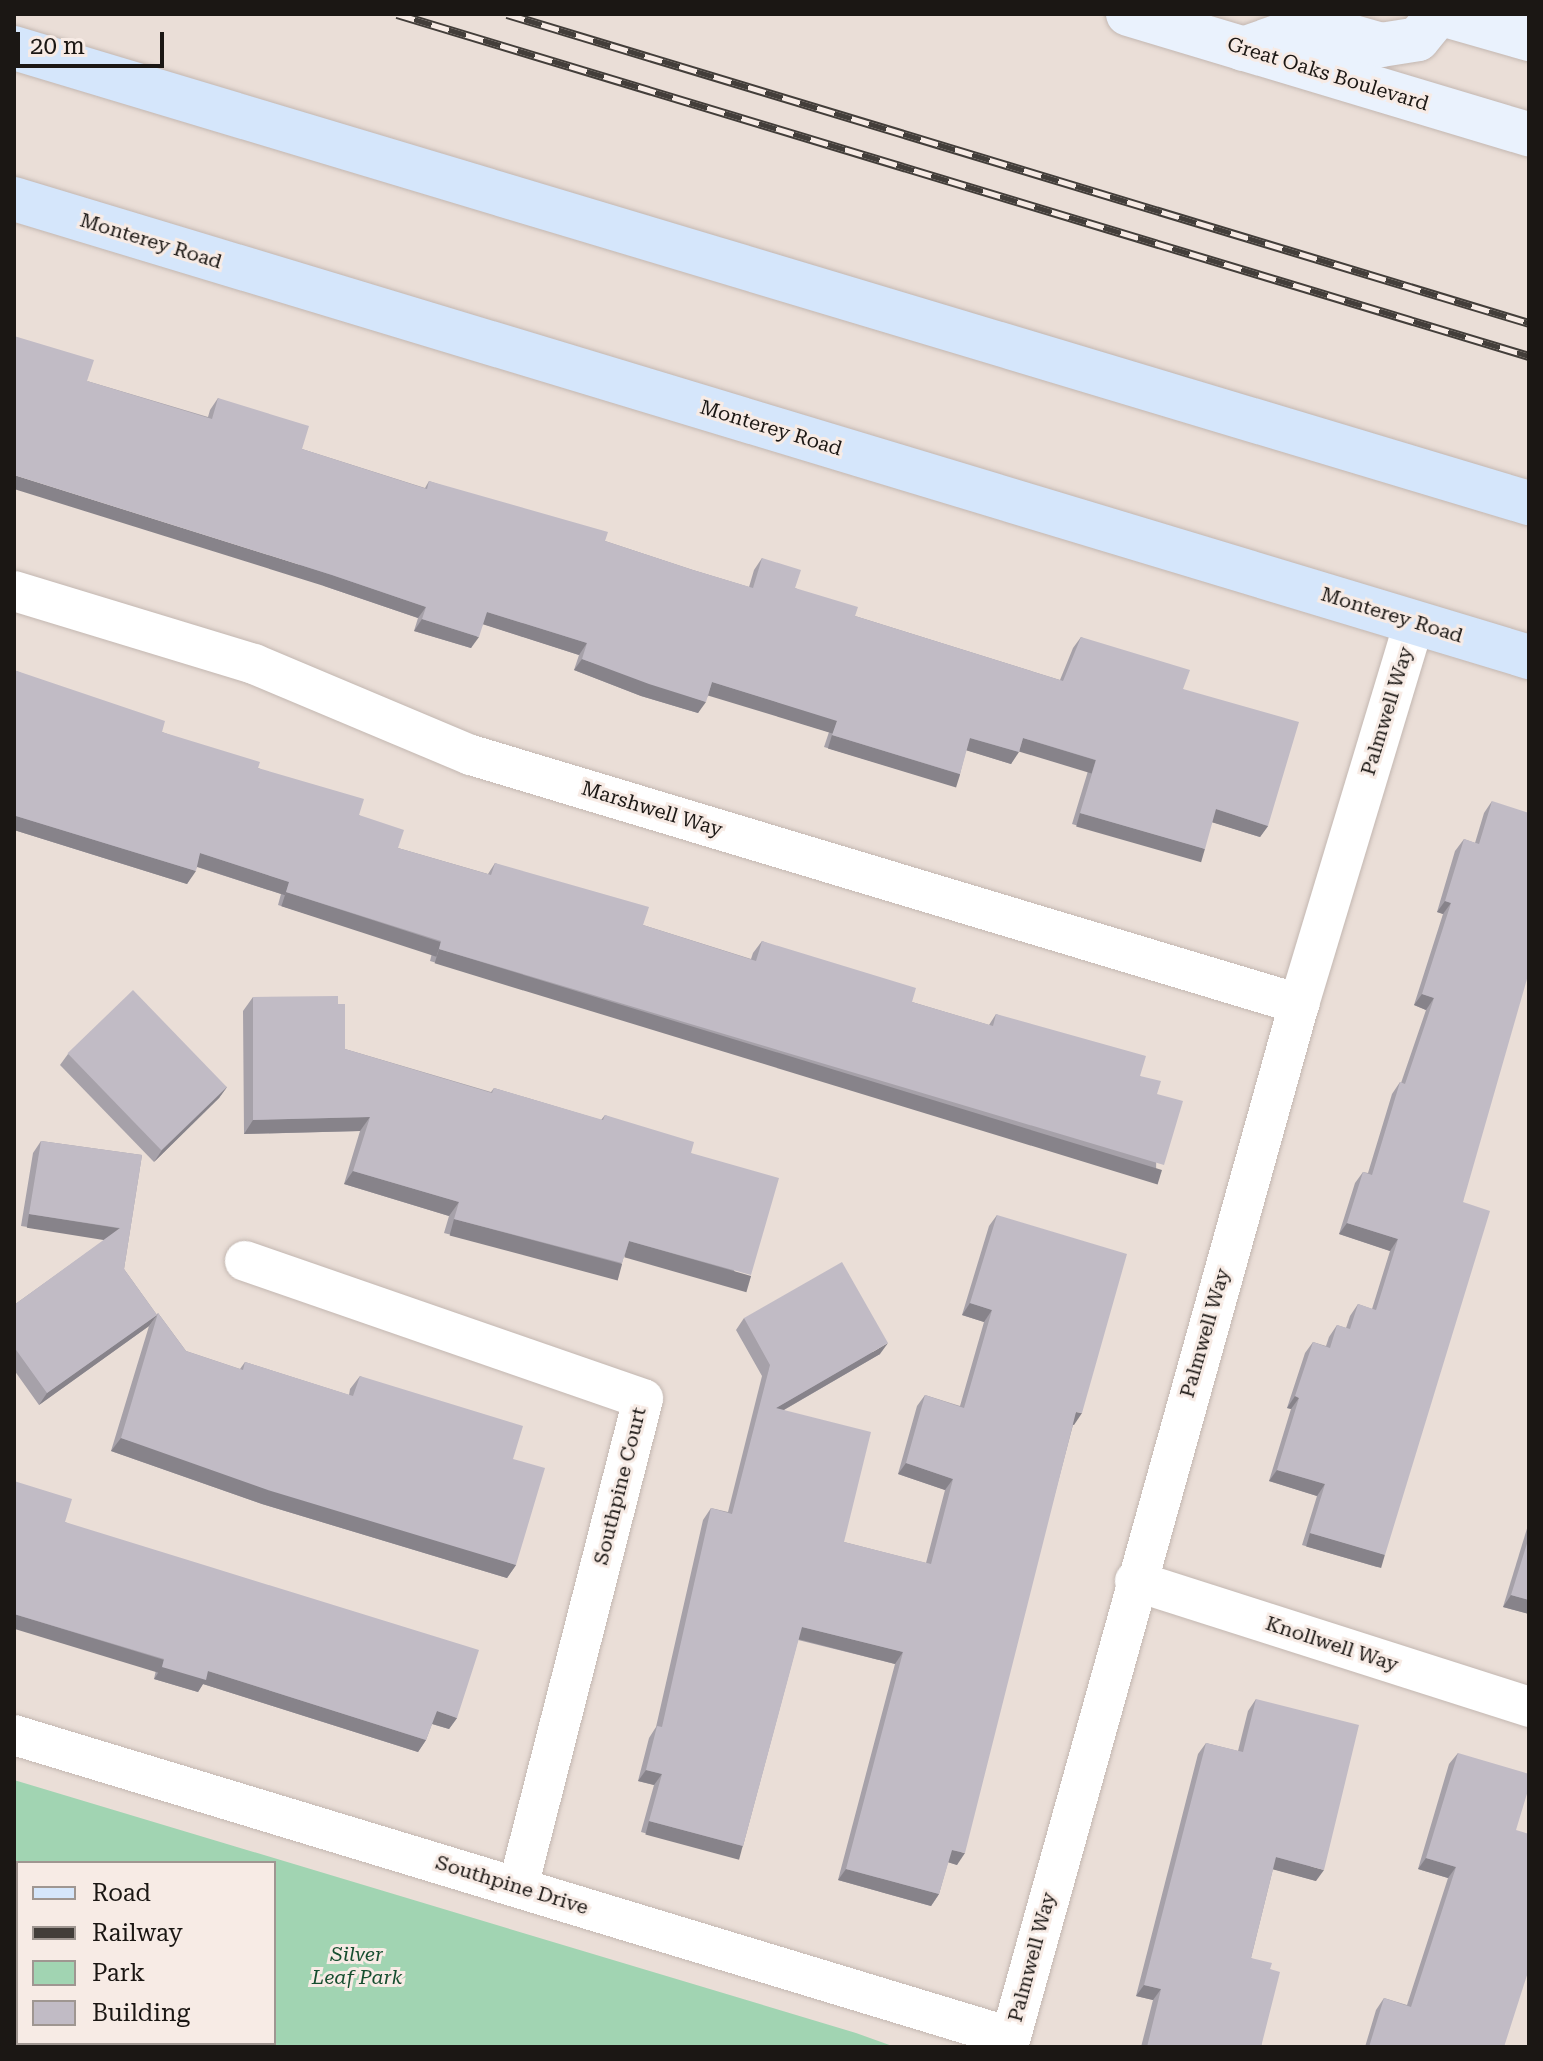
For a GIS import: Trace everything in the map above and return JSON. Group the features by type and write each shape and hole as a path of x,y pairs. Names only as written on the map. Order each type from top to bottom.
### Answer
{"main road":[{"name":"Great Oaks Boulevard","path":"1128,14 1529,134"},
{"path":"1243,49 1311,25 1381,45 1418,39 1440,14 1529,39"},
{"path":"14,48 1529,503"},
{"name":"Monterey Road","path":"14,199 1529,657"}],"street":[{"name":"Marshwell Way","path":"14,591 254,664 471,755 1299,1004"},
{"name":"Palmwell Way","path":"1009,2042 1135,1581 1299,1004 1414,622"},
{"name":"Southpine Court","path":"245,1261 643,1399 518,1887"},
{"name":"Knollwell Way","path":"1135,1581 1529,1707"},
{"name":"Southpine Drive","path":"14,1735 518,1887 1009,2042"}],"green space":[{"name":"Silver Leaf Park","path":"14,1780 856,2033 895,2047 14,2047"}],"building":[{"path":"14,336 94,360 87,381 212,419 218,398 309,426 302,449 427,489 429,481 608,532 605,541 753,588 762,558 801,570 795,588 858,607 855,616 1063,681 1081,637 1190,670 1183,689 1299,722 1268,826 1216,809 1205,849 1080,813 1096,760 1023,738 1019,752 970,738 960,774 832,735 837,721 712,682 706,702 649,684 582,659 587,643 487,612 479,637 422,619 426,607 14,475"},
{"path":"14,670 165,721 162,732 260,762 258,768 364,799 359,815 404,830 398,848 491,875 495,863 649,907 643,925 756,961 762,941 916,988 912,1002 993,1026 996,1014 1146,1056 1140,1076 1161,1081 1157,1094 1183,1101 1164,1165 439,949 441,941 286,892 289,882 200,853 196,871 16,816 14,823"},
{"path":"1492,801 1529,813 1529,972 1463,1202 1490,1211 1385,1555 1310,1533 1325,1484 1277,1470 1299,1398 1295,1396 1313,1342 1330,1348 1337,1325 1350,1329 1358,1304 1376,1310 1398,1239 1347,1223 1363,1172 1372,1175 1400,1082 1405,1084 1434,998 1422,994 1451,903 1445,901 1464,839 1479,844"},
{"path":"133,990 227,1087 161,1150 68,1053"},
{"path":"338,996 338,1004 345,1004 345,1049 492,1093 494,1088 603,1120 605,1115 694,1142 691,1153 779,1178 751,1275 629,1241 622,1263 454,1219 459,1202 353,1171 370,1117 253,1120 253,997"},
{"path":"41,1141 142,1155 124,1269 157,1315 47,1393 14,1347 14,1305 120,1228 29,1214"},
{"path":"997,1215 1127,1254 1082,1413 1076,1412 965,1853 952,1850 939,1894 846,1869 903,1652 802,1627 743,1846 649,1821 662,1774 646,1770 657,1726 662,1727 711,1508 732,1514 770,1365 744,1318 842,1262 888,1343 776,1408 871,1432 844,1542 931,1564 953,1479 906,1463 925,1395 964,1408 992,1310 970,1303"},
{"path":"158,1313 186,1351 243,1370 245,1362 353,1396 360,1376 523,1426 513,1459 545,1468 516,1565 271,1491 121,1438"},
{"path":"14,1481 72,1499 65,1522 479,1650 457,1718 437,1711 426,1740 208,1671 206,1680 162,1667 164,1659 14,1614"},
{"path":"1529,1537 1529,1600 1511,1595"},
{"path":"1256,1699 1359,1725 1324,1870 1276,1857 1251,1958 1272,1963 1270,1969 1280,1972 1261,2047 1147,2047 1161,1989 1144,1985 1206,1743 1243,1752"},
{"path":"1458,1753 1529,1774 1529,1787 1516,1830 1529,1834 1529,1969 1504,2047 1369,2047 1384,1998 1411,2007 1456,1867 1426,1858"}],"railway":[{"path":"397,14 1529,356"},
{"path":"507,14 1529,323"}]}
